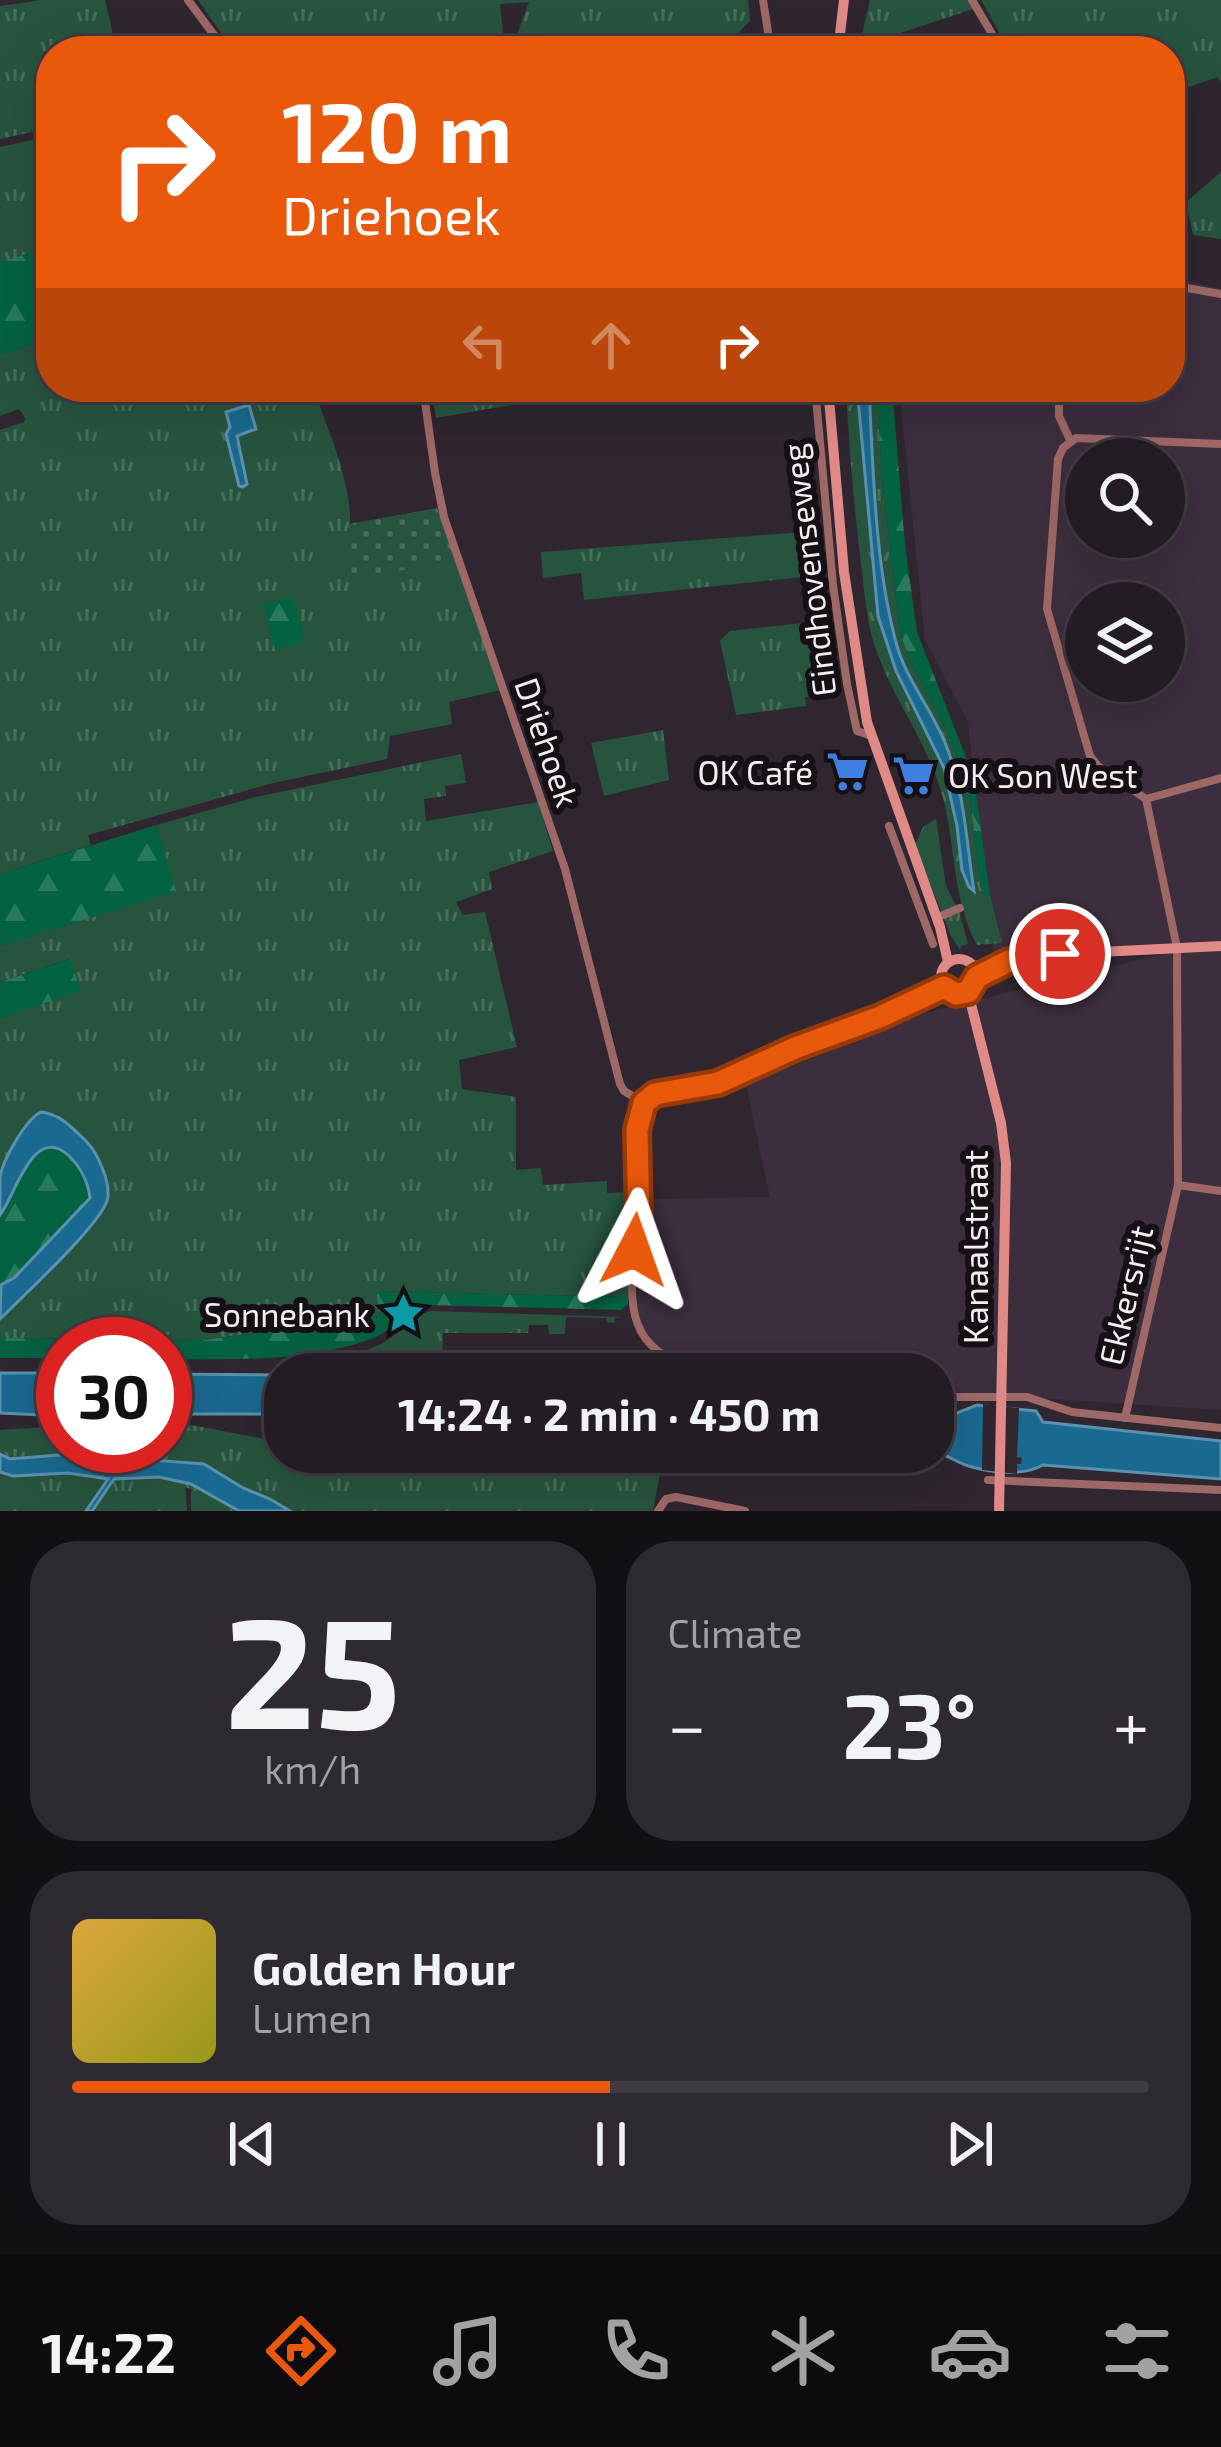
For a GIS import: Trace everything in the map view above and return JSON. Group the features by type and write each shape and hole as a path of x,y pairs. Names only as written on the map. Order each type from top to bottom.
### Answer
{"main road":[{"path":"840,36 844,0"},
{"name":"Eindhovenseweg","path":"829,402 860,687 922,895 950,939 954,960"},
{"path":"975,972 954,960 941,972 942,983 962,993 975,972 1009,961 1060,954 1221,946"},
{"name":"Kanaalstraat","path":"962,993 975,1012 1006,1163 996,1478 1000,1511"}],"street":[{"path":"188,0 215,36"},
{"path":"763,0 769,36"},
{"path":"972,0 993,36"},
{"path":"1185,288 1221,294"},
{"name":"Driehoek","path":"425,402 444,518 565,869 620,1084 644,1103"},
{"name":"Eindhovenseweg","path":"816,402 827,538 847,684 857,731 872,736"},
{"path":"1059,402 1059,416 1069,438"},
{"path":"1185,442 1221,444"},
{"path":"1065,446 1058,459 1047,609 1090,756 1145,799 1221,778"},
{"name":"Ekkersrijt","path":"1126,1418 1178,1185 1177,948 1145,799"},
{"name":"Eindhovenseweg","path":"889,826 922,895 933,944"},
{"path":"938,922 960,908"},
{"path":"659,1353 641,1332 633,1313 639,1224 637,1130 644,1103 655,1094 718,1083 880,1017 942,983"},
{"name":"Ekkersrijt","path":"1178,1185 1221,1191"},
{"name":"Ekkersrijt","path":"954,1399 1002,1402 1027,1397 1066,1411 1221,1428"},
{"path":"996,1478 1221,1490"},
{"path":"658,1511 666,1499 676,1497 745,1511"}],"shaded area":[{"path":"1185,281 1221,288 1221,1410 954,1392 954,1353 664,1353 642,1325 637,1306 644,1199 770,1197 746,1085 926,1013 1175,951 994,959 968,722 925,640 901,402 1185,402"}],"green space":[{"path":"41,0 105,0 113,36 36,36 36,131 0,139 0,6"},
{"path":"198,0 748,0 750,21 738,36 517,36 529,2 500,4 503,36 223,36"},
{"path":"870,0 968,0 973,9 891,36 862,36"},
{"path":"981,0 1221,0 1221,84 1218,77 1185,88 1185,36 1001,36"},
{"path":"36,139 36,251 0,263 0,147"},
{"path":"1221,172 1221,239 1193,235 1186,202"},
{"path":"36,251 36,343 0,355 0,263"},
{"path":"36,343 36,402 318,402 348,498 346,580 455,560 501,690 449,702 452,724 390,736 387,759 269,784 88,835 91,845 0,874 0,430 25,418 19,409 0,416 0,355"},
{"path":"433,402 529,402 436,418"},
{"path":"847,402 858,402 878,616 896,671 944,768 962,870 974,889 952,761 903,665 891,622 877,522 870,402 878,402 900,633 962,770 981,890 990,895 1002,943 977,945 968,926 939,785 874,642"},
{"path":"878,402 893,402 917,632 974,778 990,895 981,890 962,770 900,633"},
{"path":"437,508 455,560 346,581 349,524"},
{"path":"817,531 822,575 584,600 581,573 543,578 541,552"},
{"path":"292,596 306,641 275,650 263,604"},
{"path":"812,622 830,633 838,690 805,697 806,706 736,715 720,641 730,631"},
{"path":"663,730 669,780 604,796 591,743"},
{"path":"461,754 466,783 445,786 446,796 424,799 426,821 538,802 553,851 489,872 492,889 456,902 463,915 485,912 517,1047 459,1060 462,1089 516,1097 516,1170 541,1168 543,1185 607,1181 607,1193 628,1192 628,1297 377,1291 380,1316 204,1340 192,1340 192,1317 36,1317 36,1338 0,1338 0,1319 96,1219 109,1191 92,1147 57,1114 41,1112 24,1127 0,1175 0,1018 80,991 69,959 0,982 0,946 175,891 156,825 256,797"},
{"path":"936,819 946,886 968,944 960,950 915,845 923,827"},
{"path":"156,825 176,891 0,946 0,874"},
{"path":"70,959 81,991 0,1018 0,982"},
{"path":"46,1147 71,1157 86,1180 90,1198 0,1287 0,1215 34,1154"},
{"path":"376,1291 628,1297 621,1310 426,1305 385,1332 346,1347 314,1353 264,1353 264,1358 192,1359 192,1340 380,1316"},
{"path":"431,1311 622,1317 614,1323 606,1318 566,1317 565,1334 549,1334 548,1325 529,1325 528,1333 443,1333 442,1353 356,1353 389,1339"},
{"path":"0,1338 36,1338 36,1358 0,1358"},
{"path":"192,1425 264,1439 264,1473 660,1473 653,1511 290,1511 204,1464 192,1463"},
{"path":"36,1428 36,1457 10,1459 0,1454 0,1430"},
{"path":"0,1472 109,1479 86,1511 0,1511"},
{"path":"156,1477 191,1484 239,1511 191,1511 191,1489 185,1487 187,1511 92,1511 114,1479"}],"water":[{"path":"858,402 870,402 876,518 890,616 901,659 941,732 952,763 974,891 962,870 944,768 896,671 878,616"},
{"path":"249,405 256,429 237,436 247,484 243,487 226,434 230,427 226,412"},
{"path":"41,1112 66,1122 91,1146 106,1178 107,1201 75,1244 0,1319 1,1285 14,1278 90,1198 72,1159 56,1148 45,1148 27,1166 0,1215 2,1168 22,1131"},
{"path":"0,1373 36,1373 36,1415 0,1413"},
{"path":"192,1374 264,1375 264,1414 192,1414"},
{"path":"977,1405 1036,1411 1043,1422 1221,1441 1221,1479 1043,1465 999,1472 967,1466 954,1460 957,1413"},
{"path":"0,1454 10,1459 36,1457 36,1473 68,1473 13,1476 0,1472"},
{"path":"192,1463 204,1464 290,1511 239,1511 191,1484 159,1477 114,1479 92,1511 86,1511 108,1479 68,1473 192,1473"}],"pier":[{"path":"983,1404 1019,1408 1017,1457 1022,1458 1017,1474 982,1470"}],"place":[{"name":"OK Café","path":"847,772"},
{"name":"OK Son West","path":"914,775"},
{"name":"Sonnebank","path":"404,1314"}],"route":[{"path":"634,1250 639,1224 639,1114 655,1094 718,1083 944,987 951,993 968,992 977,977 1009,961 1060,954"}]}
